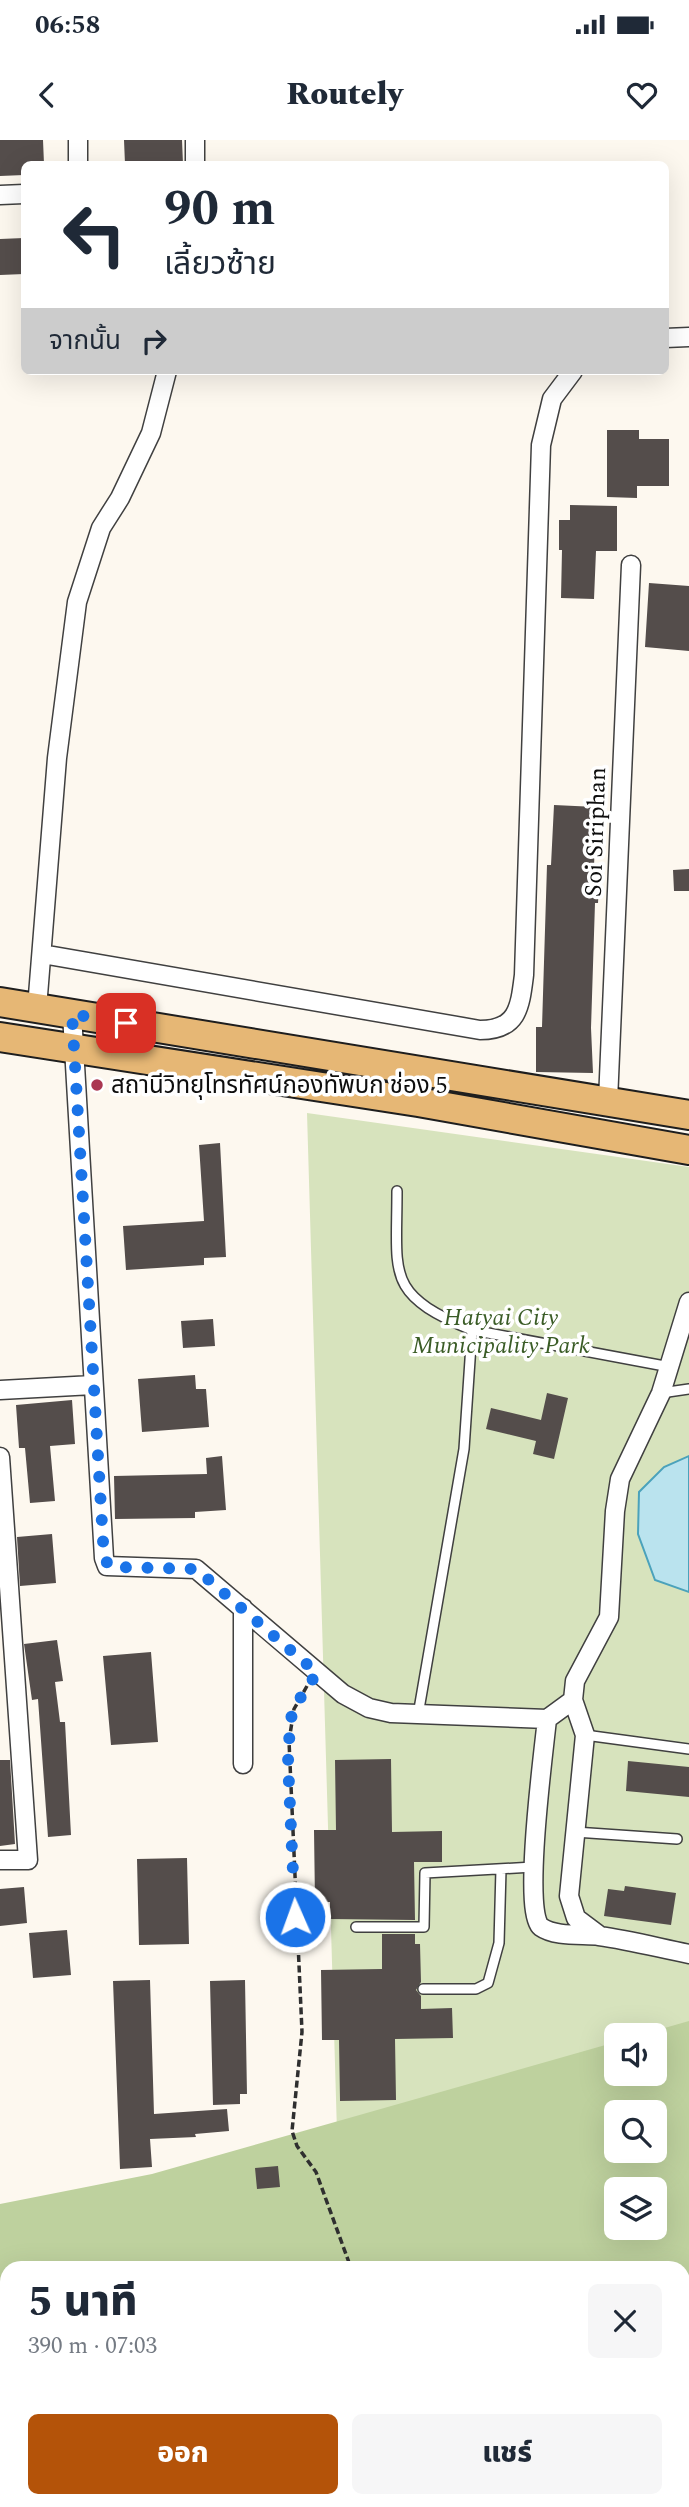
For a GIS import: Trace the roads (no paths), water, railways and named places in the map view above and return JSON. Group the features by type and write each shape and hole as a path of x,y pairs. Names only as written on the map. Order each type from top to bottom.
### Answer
{"main road":[{"path":"0,1002 689,1115"},
{"path":"0,1037 418,1102 689,1150"}],"street":[{"path":"78,140 78,161"},
{"path":"195,140 195,161"},
{"path":"0,195 21,194"},
{"path":"669,338 689,337"},
{"path":"37,1008 57,758 77,602 101,528 126,487 151,433 165,375"},
{"path":"42,954 480,1030 504,1026 512,1019 519,1009 524,975 541,445 552,399 570,375"},
{"name":"Soi Siriphan","path":"608,1101 631,565"},
{"path":"72,1014 106,1564 196,1569 317,1673 369,1708 418,1715 547,1719 573,1700"},
{"path":"600,1936 576,1918 570,1908 573,1832 584,1735 573,1700 575,1681 609,1617 615,1511 620,1479 661,1393 689,1302"},
{"path":"0,1390 93,1385"},
{"path":"0,1457 28,1860 0,1860"},
{"path":"243,1608 243,1764"},
{"path":"547,1719 533,1867 532,1903 538,1924 555,1931 600,1936 689,1954"}],"lane":[{"path":"397,1191 397,1260 404,1285 429,1311 472,1330 670,1367"},
{"path":"418,1715 464,1449 472,1330"},
{"path":"661,1393 689,1390"},
{"path":"584,1735 689,1749"},
{"path":"573,1832 677,1839"},
{"path":"356,1927 424,1927 425,1873 533,1867"},
{"path":"423,1989 476,1989 488,1983 499,1944 501,1869"}],"water":[{"path":"689,1456 689,1592 655,1580 638,1534 639,1492 664,1467"}],"place":[{"name":"สถานีวิทยุโทรทัศน์กองทัพบก ช่อง 5","path":"97,1085"}],"park label":[{"name":"Hatyai City Municipality Park","path":"501,1331"}]}
